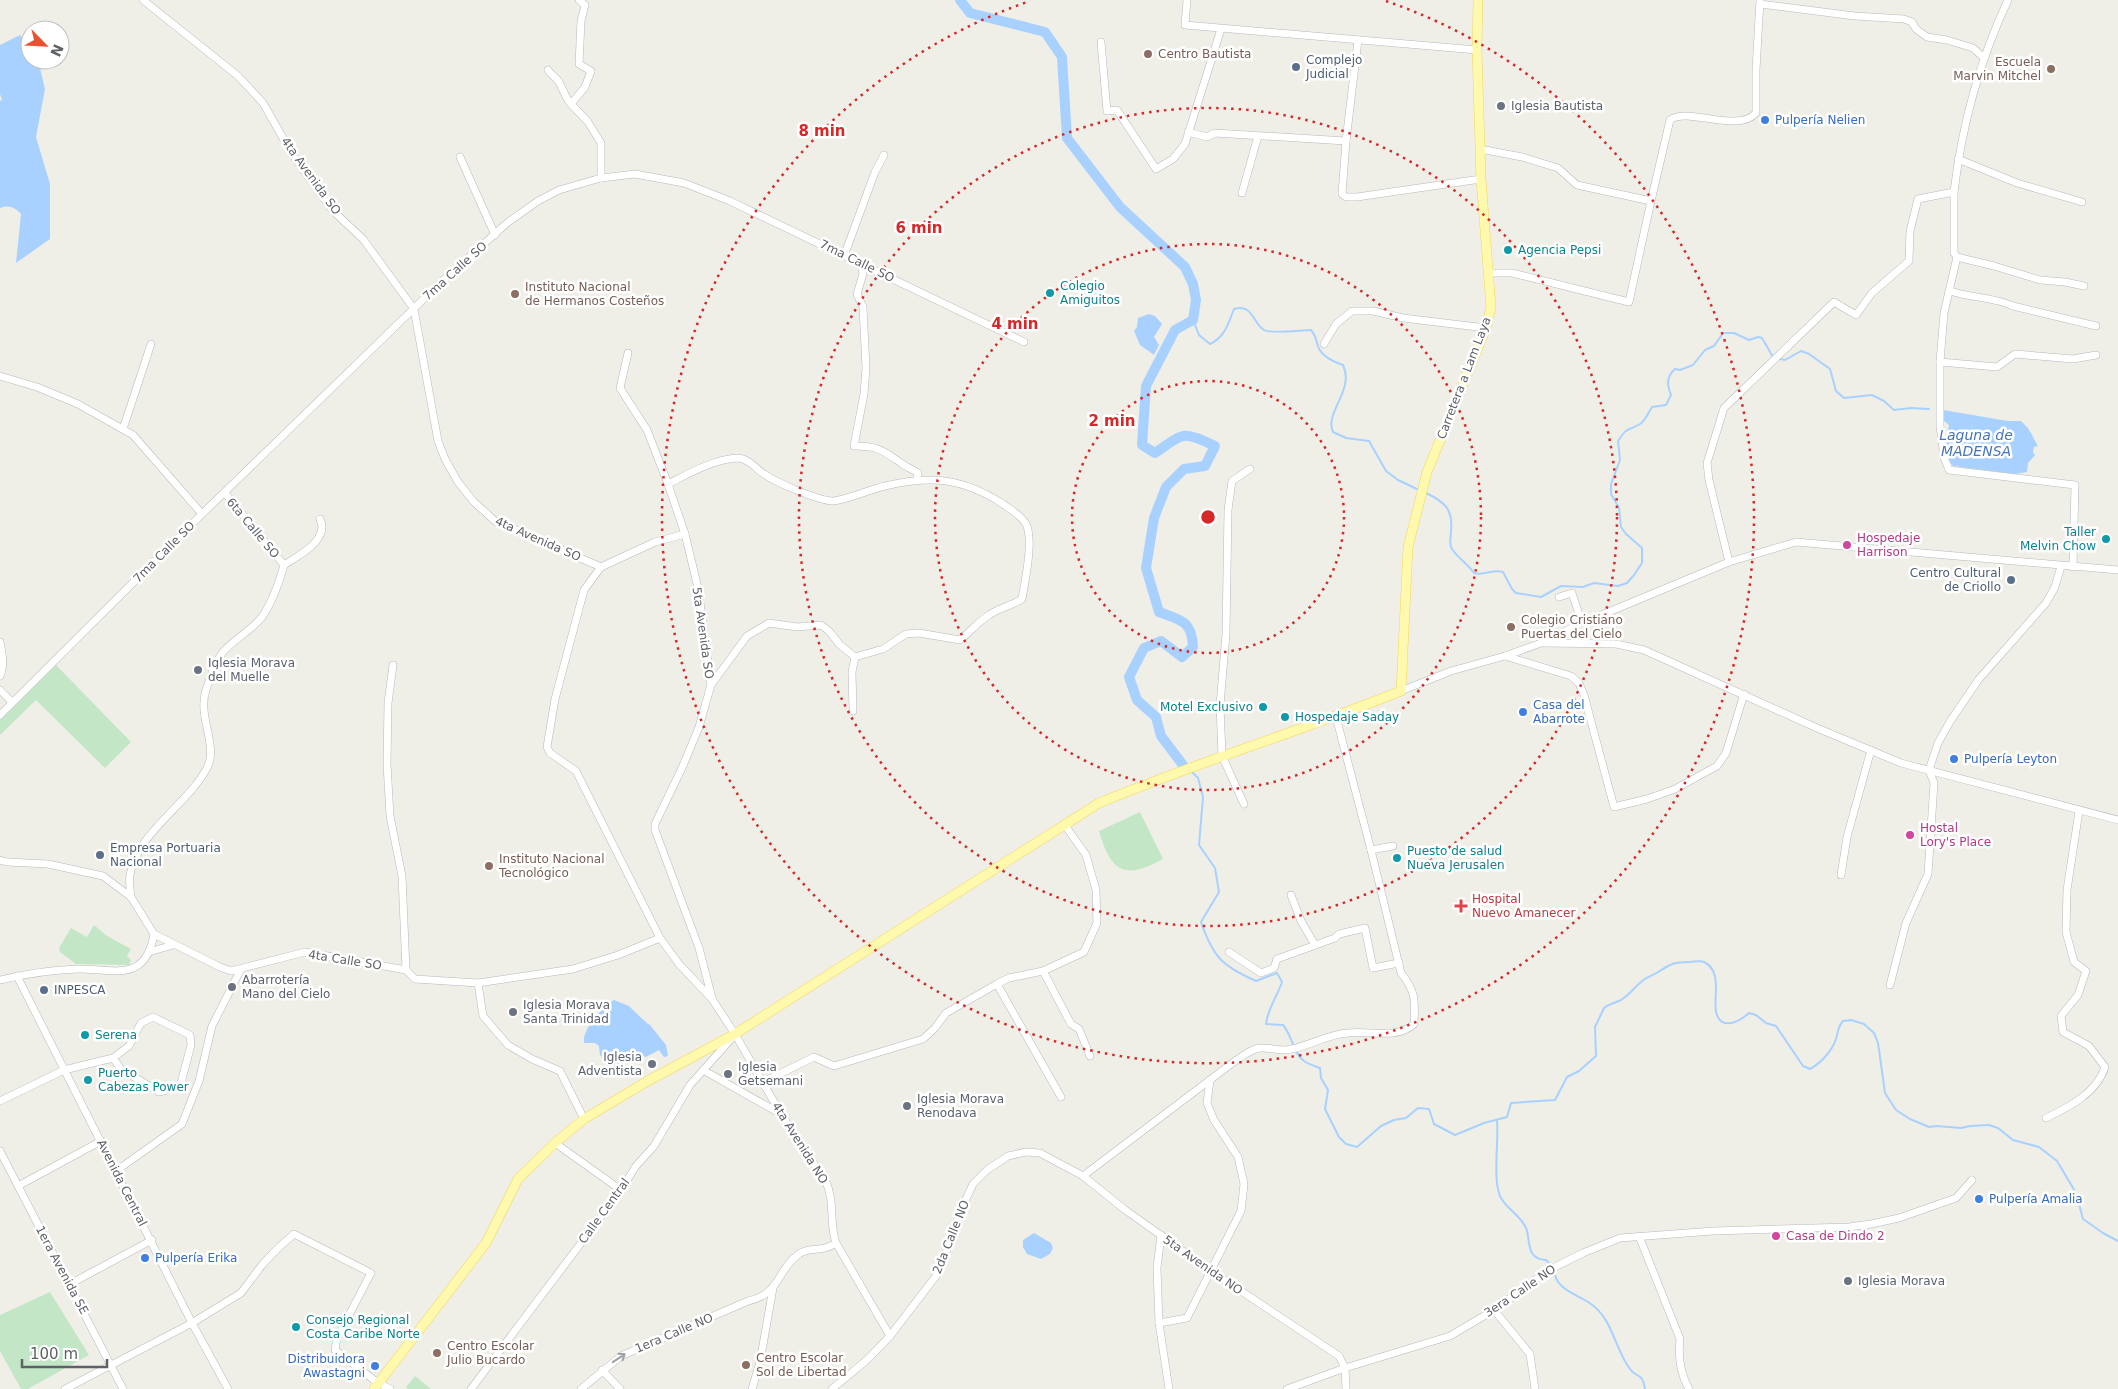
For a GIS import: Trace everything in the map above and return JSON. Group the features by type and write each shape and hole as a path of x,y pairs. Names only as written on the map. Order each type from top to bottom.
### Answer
{"main road":[{"name":"Carretera a Lam Laya","path":"1401,691 1408,547 1427,472 1486,328 1491,307 1490,273 1481,179 1477,50 1478,0"},
{"path":"376,1386 486,1243 507,1197 518,1179 555,1143 584,1119 646,1082 735,1034 1099,803 1182,770 1336,717 1401,691"}],"street":[{"name":"4ta Avenida SO","path":"143,0 238,76 262,103 292,154 333,211 363,239 414,309 438,441 445,459 458,482 474,502 495,521 601,567"},
{"path":"571,104 584,87 591,71 579,64 582,21 585,11 585,6 579,0"},
{"path":"1187,0 1185,24 1221,29 1477,50"},
{"path":"2008,0 1983,57 1958,159 1954,192 1954,252 1957,257 1944,313 1940,362 1940,426 1944,457 1950,470 2075,485 2073,567"},
{"path":"1490,273 1512,273 1629,302 1670,120 1678,115 1725,121 1743,120 1752,117 1756,113 1756,70 1760,2 1855,16 1904,19 1912,22 1916,30 1927,37 1947,40 1972,48 1983,57"},
{"path":"1101,42 1107,111 1117,110 1156,169 1173,159 1185,144 1221,29"},
{"path":"1358,40 1346,140 1342,194 1346,197 1357,198 1481,179"},
{"path":"548,70 559,81 564,96 588,122 601,143 601,178"},
{"path":"1188,132 1207,137 1215,133 1346,140"},
{"path":"1242,193 1258,136"},
{"path":"1480,149 1522,156 1558,168 1577,186 1652,201"},
{"path":"844,256 884,155"},
{"path":"460,157 495,235"},
{"path":"1958,159 2017,182 2082,202"},
{"name":"7ma Calle SO","path":"0,715 202,514 437,286 507,223 538,201 559,190 601,178 635,174 684,183 730,201 1024,342"},
{"path":"1730,562 1709,480 1707,463 1724,408 1834,302 1856,315 1872,293 1909,261 1910,231 1918,199 1954,192"},
{"path":"1957,257 2040,280 2084,286"},
{"path":"861,265 863,274 857,294 864,308 866,368 864,394 854,446 866,446 886,451 903,465 918,473 917,480"},
{"path":"1950,291 1967,296 2004,302 2013,306 2096,326"},
{"path":"1324,344 1336,324 1352,311 1374,310 1403,318 1486,328"},
{"path":"123,428 150,344"},
{"name":"5ta Avenida SO","path":"628,353 620,388 647,430 686,534 698,588 711,685 700,726 655,824 655,830 699,948 712,999"},
{"path":"1940,362 1997,367 2015,354 2072,359 2096,355"},
{"path":"0,376 37,387 78,404 134,435 202,514"},
{"path":"668,484 712,464 740,458 780,483 830,501 840,501 858,493 885,486 917,480 941,479 969,485 993,497 1017,513 1026,525 1029,539 1022,599 990,615 960,640 919,633 906,634 883,649 855,657"},
{"path":"1244,804 1226,755 1220,705 1226,634 1228,510 1232,481 1250,469"},
{"name":"6ta Calle SO","path":"129,875 134,861 152,833 208,767 210,748 202,710 205,692 222,654 262,616 279,584 284,565 225,493"},
{"path":"284,565 307,549 319,537 323,528 320,519"},
{"path":"686,534 655,542 601,567 584,590 555,698 547,747 550,753 576,771 660,938 680,964 712,999 735,1034"},
{"path":"1401,691 1451,671 1541,643 1582,623 1730,562 1796,542 2118,570"},
{"path":"1890,985 1906,923 1928,874 1934,783 1929,770 1938,743 1979,679 2046,603 2055,587 2061,566"},
{"path":"1559,597 1572,593 1582,623"},
{"path":"711,685 747,636 769,623 797,627 820,625 829,630 840,645 855,657"},
{"path":"0,642 3,660 0,676"},
{"path":"1541,643 1616,644 1644,650 1901,762 2118,820"},
{"path":"1504,656 1571,676 1579,683 1595,732 1614,807 1675,790 1717,766 1726,753 1744,694"},
{"path":"853,711 852,672 855,657"},
{"path":"393,665 388,703 387,764 390,816 402,876 406,970"},
{"path":"0,690 12,702"},
{"path":"1083,1176 1210,1080 1253,1050 1261,1048 1276,1051 1292,1049 1347,1032 1396,1032 1408,1029 1414,1024 1414,994 1410,983 1401,973 1336,717"},
{"path":"1841,875 1847,837 1871,750"},
{"path":"2046,1118 2068,1108 2091,1090 2102,1079 2105,1068 2089,1046 2063,1032 2061,1016 2078,996 2086,971 2074,962 2066,932 2067,890 2079,810"},
{"path":"763,1082 814,1057 834,1066 923,1039 935,1028 946,1013 997,984 1010,978 1042,971 1084,952 1096,923 1096,890 1086,855 1064,824"},
{"path":"1371,850 1393,846"},
{"path":"0,860 48,864 103,876 115,883 131,897 154,934 220,967 231,971 241,969"},
{"path":"115,883 129,875 131,897"},
{"path":"1291,895 1301,921 1315,945"},
{"path":"1229,952 1261,973 1274,968 1277,959 1336,938 1339,934 1365,928 1373,968 1399,963"},
{"path":"0,980 17,976 77,969 125,970 140,964 150,952 154,934"},
{"name":"4ta Calle SO","path":"241,969 305,952 406,970 415,979 478,983 573,969 618,955 660,938"},
{"path":"150,952 174,945"},
{"path":"116,1170 182,1124 199,1081 212,1026 241,969"},
{"path":"1042,971 1071,1024 1079,1029 1090,1056"},
{"name":"Avenida Central","path":"17,976 152,1240 192,1323 228,1389"},
{"path":"478,983 483,1016 492,1028 508,1045 532,1059 560,1071 584,1119"},
{"path":"997,984 1061,1097"},
{"path":"0,1102 64,1070 113,1058 129,1046 141,1023 153,1017 190,1035 191,1045 182,1083 167,1090 159,1092 121,1069 113,1058"},
{"name":"Calle Central","path":"471,1389 621,1190 636,1166 654,1146 685,1093 735,1034"},
{"name":"4ta Avenida NO","path":"735,1034 781,1114 830,1190 832,1231 836,1243 890,1336"},
{"path":"703,1070 781,1114"},
{"path":"1159,1323 1187,1318 1241,1211 1244,1184 1238,1157 1214,1120 1208,1103 1210,1080"},
{"path":"18,1186 101,1141"},
{"path":"555,1143 621,1190"},
{"name":"1era Avenida SE","path":"0,1151 123,1389"},
{"name":"2da Calle NO","path":"832,1389 868,1359 890,1336 939,1272 961,1210 973,1184 987,1170 1008,1156 1026,1152 1040,1153"},
{"name":"5ta Avenida NO","path":"1040,1153 1083,1176 1124,1209 1211,1271 1339,1356 1345,1368"},
{"name":"3era Calle NO","path":"1287,1389 1345,1368 1450,1336 1494,1310 1547,1271 1583,1253 1620,1238 1713,1231 1851,1227 1900,1218 1956,1198 1972,1180"},
{"path":"65,1389 192,1323 241,1294 262,1266 294,1234 371,1273 337,1338 335,1350 376,1386 390,1389"},
{"path":"1162,1235 1156,1268 1159,1323 1169,1389"},
{"path":"1639,1236 1680,1339 1678,1353 1683,1379 1688,1389"},
{"path":"70,1284 152,1240"},
{"path":"752,1389 760,1362 773,1288 793,1258 800,1252 824,1250 836,1243"},
{"name":"1era Calle NO","path":"581,1389 621,1356 748,1301 758,1299 773,1288"},
{"path":"1494,1310 1530,1354 1535,1389"},
{"path":"1345,1368 1346,1389"},
{"path":"602,1370 620,1389"}],"green space":[{"path":"56,665 131,742 105,768 36,700 0,735 0,719"},
{"path":"1140,812 1163,859 1139,869 1121,869 1109,856 1099,831"},
{"path":"94,925 107,936 131,949 127,956 131,960 129,965 76,964 60,952 59,948 71,928 87,937"},
{"path":"50,1292 89,1355 28,1389 21,1389 0,1351 0,1315"},
{"path":"415,1376 431,1389 408,1389 406,1387"}],"water":[{"path":"20,35 20,70 40,70 45,89 36,137 50,184 50,239 16,263 21,214 12,207 0,208 0,101 2,100 0,94 0,45"},
{"path":"1149,314 1155,316 1162,324 1154,337 1159,345 1154,355 1140,345 1134,331 1137,327 1138,318"},
{"name":"Laguna de MADENSA","path":"1943,410 2008,421 2021,421 2028,428 2038,446 2034,447 2033,452 2035,455 2028,463 2027,472 2015,474 1953,466 1947,451 1949,425 1943,420"},
{"path":"614,1000 629,1006 650,1025 666,1045 668,1056 664,1057 659,1050 646,1057 643,1056 627,1062 625,1060 618,1064 620,1069 615,1074 600,1055 599,1046 595,1043 584,1043 584,1037 589,1025"},
{"path":"1034,1233 1051,1243 1053,1248 1050,1254 1041,1259 1027,1254 1023,1247 1023,1240"}],"waterway":[{"path":"960,0 970,13 1045,32 1062,57 1067,138 1120,207 1185,267 1193,284 1196,300 1193,320 1175,330 1146,386 1142,445 1155,453 1172,441 1189,436 1215,446 1205,466 1184,469 1166,487 1154,518 1146,568 1159,612 1179,620 1188,627 1193,647 1182,657 1161,641 1144,648 1129,677 1137,700 1156,717 1161,736 1183,765"},
{"path":"1193,320 1199,335 1210,344 1223,334 1234,309 1240,308 1249,311 1260,327 1267,331 1311,330 1321,352 1343,365 1346,374 1343,392 1332,417 1331,425 1333,432 1346,438 1369,441 1386,471 1398,480 1417,489"},
{"path":"1426,493 1443,503 1449,512 1451,517 1450,545 1455,553 1474,573 1503,572 1516,593 1541,597 1561,586 1583,587 1594,583 1618,586 1627,583 1642,563 1642,548 1621,527 1619,508 1611,494 1611,484 1620,460 1618,441 1626,431 1640,424 1652,407 1666,405 1671,395 1668,384 1672,372 1675,369 1680,370 1693,365 1705,350 1714,346 1723,333 1734,333 1749,340 1758,337 1762,338 1773,357"},
{"path":"1780,359 1785,360 1801,351 1809,354 1830,369 1836,391 1844,398 1872,395 1884,401 1894,410 1911,408 1929,409"},
{"path":"1192,772 1198,778 1203,797 1199,845 1215,868 1219,892 1201,922 1205,934 1220,959 1235,970 1256,981 1277,973 1282,982 1266,1024 1283,1025 1300,1058 1320,1068 1321,1078 1328,1090 1325,1109 1339,1137 1346,1144 1357,1147 1381,1126 1394,1120 1406,1118 1418,1108 1429,1109 1434,1124 1455,1135 1484,1123 1507,1117 1511,1103 1555,1100 1567,1077 1579,1071 1596,1056 1595,1027 1604,1008 1621,1000 1643,980 1669,965 1679,962 1700,961 1710,966 1713,972 1716,985 1716,1012 1722,1022 1731,1023 1749,1013 1756,1015 1766,1023 1776,1026 1803,1066 1810,1069 1829,1052 1843,1021 1851,1020 1864,1024 1874,1033 1878,1043 1885,1093 1896,1110 1910,1119 1929,1127 1961,1128 1989,1125 1998,1128 2013,1140 2039,1147 2057,1161 2076,1193 2083,1219 2118,1241"},
{"path":"1497,1121 1496,1172 1498,1191 1507,1206 1524,1224 1532,1253 1539,1259 1546,1260 1552,1266"},
{"path":"1554,1270 1555,1277 1562,1286 1588,1302 1603,1316 1625,1361 1633,1372 1641,1377 1645,1389"}],"place":[{"name":"Centro Bautista","path":"1148,54"},
{"name":"Complejo Judicial","path":"1296,67"},
{"name":"Escuela Marvin Mitchel","path":"2051,69"},
{"name":"Iglesia Bautista","path":"1501,106"},
{"name":"Pulpería Nelien","path":"1765,120"},
{"name":"Agencia Pepsi","path":"1508,250"},
{"name":"Colegio Amiguitos","path":"1050,293"},
{"name":"Instituto Nacional de Hermanos Costeños","path":"515,294"},
{"name":"Taller Melvin Chow","path":"2106,539"},
{"name":"Hospedaje Harrison","path":"1847,545"},
{"name":"Centro Cultural de Criollo","path":"2011,580"},
{"name":"Colegio Cristiano Puertas del Cielo","path":"1511,627"},
{"name":"Iglesia Morava del Muelle","path":"198,670"},
{"name":"Motel Exclusivo","path":"1263,707"},
{"name":"Casa del Abarrote","path":"1523,712"},
{"name":"Hospedaje Saday","path":"1285,717"},
{"name":"Pulpería Leyton","path":"1954,759"},
{"name":"Hostal Lory's Place","path":"1910,835"},
{"name":"Empresa Portuaria Nacional","path":"100,855"},
{"name":"Puesto de salud Nueva Jerusalen","path":"1397,858"},
{"name":"Instituto Nacional Tecnológico","path":"489,866"},
{"name":"Hospital Nuevo Amanecer","path":"1461,906"},
{"name":"Abarrotería Mano del Cielo","path":"232,987"},
{"name":"INPESCA","path":"44,990"},
{"name":"Iglesia Morava Santa Trinidad","path":"513,1012"},
{"name":"Serena","path":"85,1035"},
{"name":"Iglesia Adventista","path":"652,1064"},
{"name":"Iglesia Getsemani","path":"728,1074"},
{"name":"Puerto Cabezas Power","path":"88,1080"},
{"name":"Iglesia Morava Renodava","path":"907,1106"},
{"name":"Pulpería Amalia","path":"1979,1199"},
{"name":"Casa de Dindo 2","path":"1776,1236"},
{"name":"Pulpería Erika","path":"145,1258"},
{"name":"Iglesia Morava","path":"1848,1281"},
{"name":"Consejo Regional Costa Caribe Norte","path":"296,1327"},
{"name":"Centro Escolar Julio Bucardo","path":"437,1353"},
{"name":"Centro Escolar Sol de Libertad","path":"746,1365"},
{"name":"Distribuidora Awastagni","path":"375,1366"}]}
